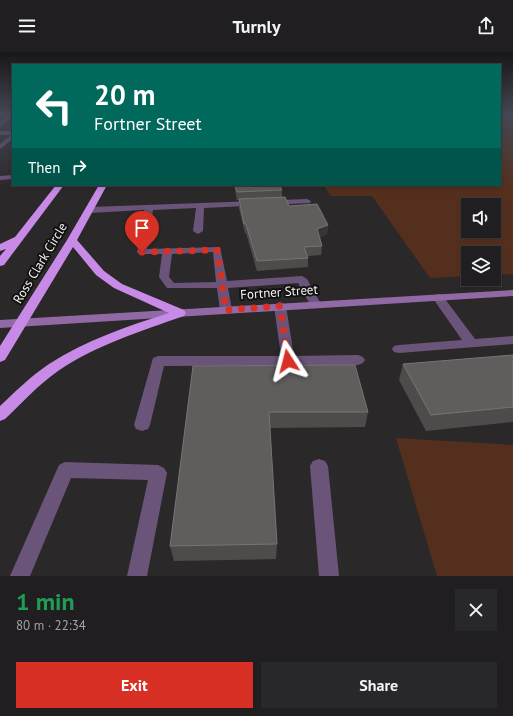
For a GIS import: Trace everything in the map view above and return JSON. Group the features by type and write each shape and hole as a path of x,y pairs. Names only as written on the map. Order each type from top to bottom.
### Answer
{"highway":[{"name":"Ross Clark Circle","path":"0,264 59,186"},
{"name":"Ross Clark Circle","path":"0,356 72,240 102,186"},
{"path":"0,248 23,235"},
{"path":"72,240 100,273 118,286 180,313"},
{"path":"0,415 52,369 80,351 115,335 180,313"}],"street":[{"name":"Fortner Street","path":"0,324 513,293"}],"lane":[{"path":"1,146 9,138"},
{"path":"0,178 12,178"},
{"path":"90,210 306,201"},
{"path":"198,231 200,206"},
{"path":"149,207 142,252 217,250 226,310"},
{"path":"167,251 164,277 171,286 222,285 302,279 315,304"},
{"path":"438,297 471,343"},
{"path":"280,306 288,361"},
{"path":"399,349 513,340"},
{"path":"142,425 158,361 358,360"},
{"path":"318,466 329,576"},
{"path":"20,576 65,470 158,473 137,576"}],"shaded area":[{"path":"501,138 513,138 513,274 501,275 501,246 461,246 461,276 430,278 372,196 331,196 324,186 501,186"},
{"path":"396,438 513,445 513,576 437,576"}],"building":[{"path":"235,186 280,186 282,190 237,192"},
{"path":"285,197 289,206 317,204 328,225 317,229 322,246 304,247 308,258 257,261 246,224 244,224 239,199"},
{"path":"513,355 513,407 431,415 403,364"},
{"path":"355,365 368,412 269,412 277,544 170,546 193,366"}],"route":[{"path":"142,252 217,250 226,310 280,306 288,361"}]}
